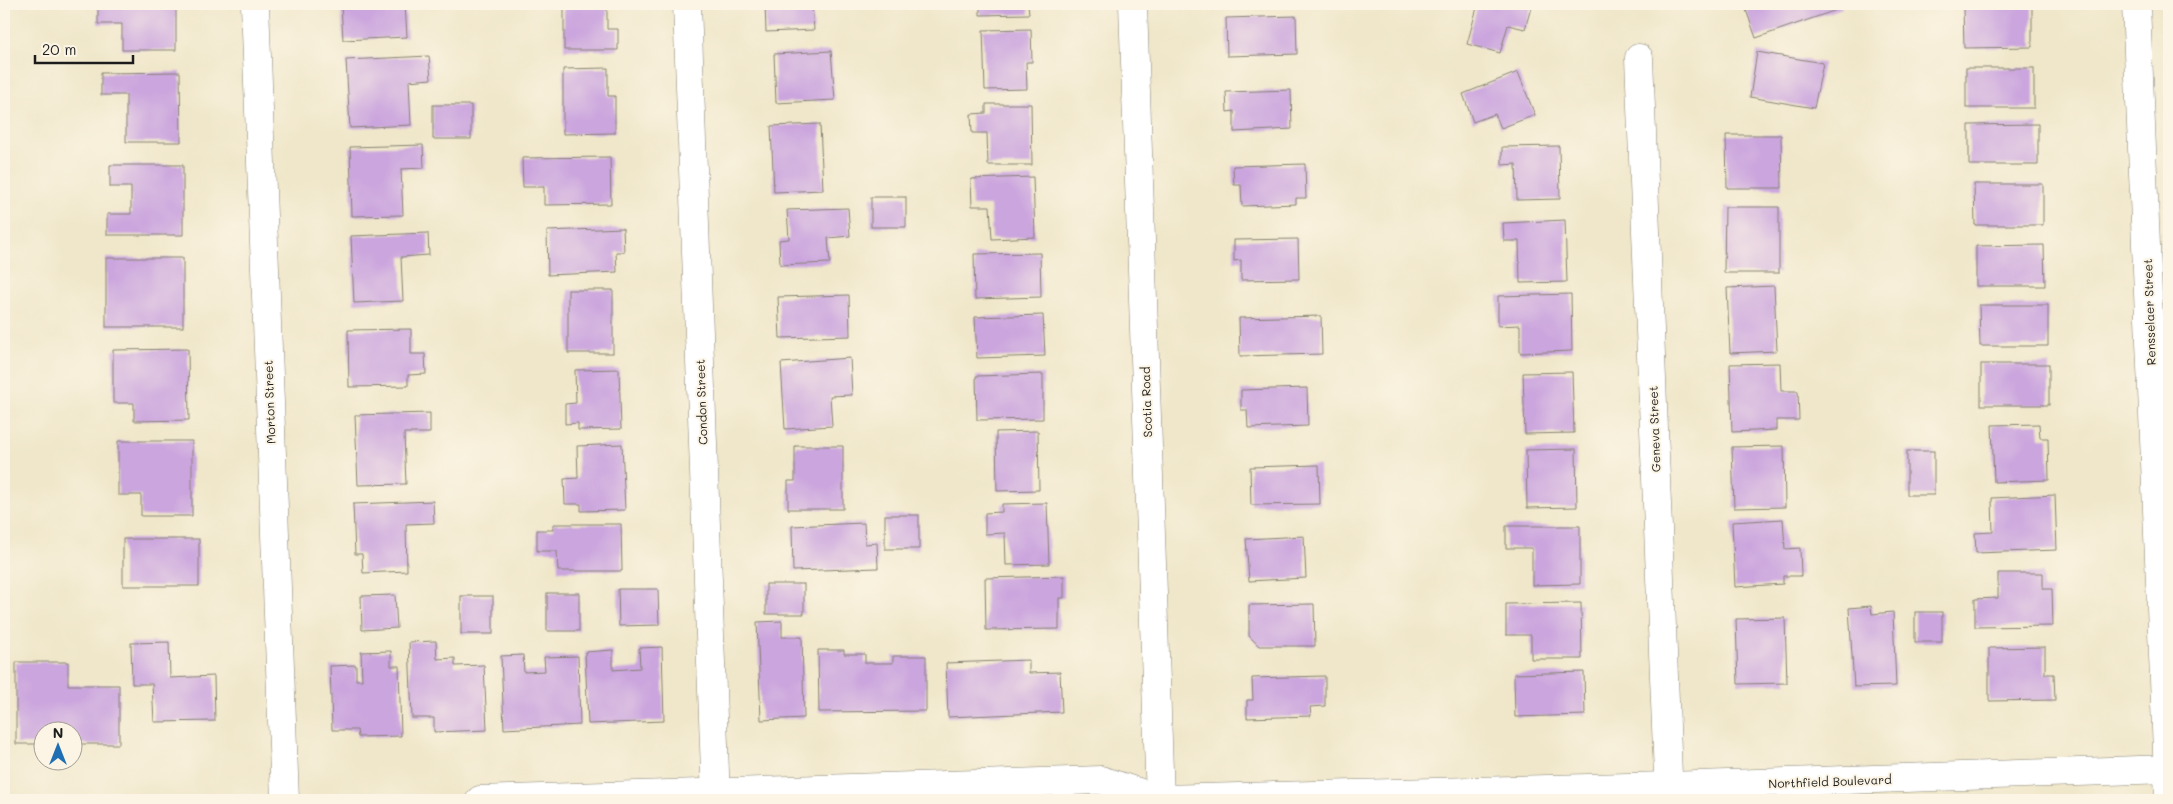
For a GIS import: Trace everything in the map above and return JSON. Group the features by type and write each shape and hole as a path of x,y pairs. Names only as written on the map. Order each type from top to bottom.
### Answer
{"street":[{"name":"Morton Street","path":"255,4 285,800"},
{"name":"Condon Street","path":"687,4 716,796"},
{"name":"Scotia Road","path":"1133,4 1159,800"},
{"name":"Rensselaer Street","path":"2136,4 2169,800"},
{"name":"Geneva Street","path":"1639,58 1669,793"},
{"name":"Northfield Boulevard","path":"480,800 716,796 1101,780 1159,800 1669,793 2168,770"}],"building":[{"path":"98,4 176,4 176,50 122,50 122,24 98,24"},
{"path":"341,4 405,4 407,37 343,40"},
{"path":"564,4 607,4 607,29 618,29 618,50 564,50"},
{"path":"765,4 812,4 814,30 766,32"},
{"path":"980,4 1028,4 1029,14 980,15"},
{"path":"1478,4 1532,4 1525,29 1508,25 1500,53 1467,44"},
{"path":"1744,4 1840,4 1842,8 1756,38"},
{"path":"1963,7 2032,7 2032,47 1964,48"},
{"path":"1296,16 1297,54 1227,56 1226,18"},
{"path":"1031,29 1032,62 1026,62 1027,89 985,90 983,30"},
{"path":"831,51 835,100 776,103 774,54"},
{"path":"1757,52 1823,63 1814,108 1750,97"},
{"path":"429,56 431,79 409,81 411,125 350,128 346,60"},
{"path":"608,68 608,96 615,96 615,133 563,134 563,69"},
{"path":"1966,68 2034,68 2034,108 1966,108"},
{"path":"180,72 181,142 126,142 126,95 101,95 101,73"},
{"path":"1518,72 1535,115 1501,128 1495,114 1473,122 1463,94"},
{"path":"1291,90 1292,129 1234,132 1234,111 1227,112 1226,92"},
{"path":"986,104 1031,104 1032,165 988,165 987,133 972,133 971,114 986,113"},
{"path":"433,105 471,105 471,139 433,139"},
{"path":"820,124 823,190 774,192 771,126"},
{"path":"2038,124 2038,165 1969,165 1969,125"},
{"path":"1726,135 1781,135 1782,188 1727,188"},
{"path":"423,145 424,168 401,169 403,215 352,216 350,147"},
{"path":"1559,146 1560,199 1517,200 1516,164 1502,165 1502,147"},
{"path":"610,157 611,204 544,205 544,187 523,187 522,158"},
{"path":"1305,164 1306,198 1296,198 1296,204 1242,206 1241,185 1234,185 1233,166"},
{"path":"110,165 183,165 183,235 107,235 107,214 131,214 131,187 110,187"},
{"path":"1033,177 1035,237 992,239 990,206 972,206 971,179"},
{"path":"1974,184 2043,184 2043,225 1975,225"},
{"path":"871,197 906,197 906,227 871,227"},
{"path":"1725,207 1779,207 1779,273 1724,273"},
{"path":"848,208 850,236 828,238 830,263 780,265 779,240 789,239 787,210"},
{"path":"1565,220 1567,282 1520,283 1519,241 1504,241 1503,223"},
{"path":"623,228 624,252 616,252 617,272 548,275 547,231"},
{"path":"428,233 429,255 401,257 403,301 354,303 351,236"},
{"path":"1298,239 1299,279 1241,280 1241,260 1234,261 1234,240"},
{"path":"2044,245 2045,286 1976,286 1976,246"},
{"path":"1040,253 1041,297 975,299 974,254"},
{"path":"106,258 183,258 183,327 106,327"},
{"path":"1774,286 1777,351 1730,353 1727,288"},
{"path":"568,290 613,290 613,353 568,353"},
{"path":"1571,294 1572,351 1520,353 1520,325 1498,326 1498,296"},
{"path":"849,295 850,336 780,338 778,297"},
{"path":"1979,305 2048,305 2048,346 1980,346"},
{"path":"1043,315 1045,356 977,358 975,317"},
{"path":"1321,316 1322,354 1240,356 1239,318"},
{"path":"411,329 411,354 425,354 426,374 408,375 408,386 349,387 348,330"},
{"path":"188,349 189,420 134,421 134,403 113,403 113,350"},
{"path":"850,358 852,395 830,396 832,426 785,429 781,363"},
{"path":"1780,363 1781,391 1798,391 1799,420 1776,420 1776,430 1732,432 1730,364"},
{"path":"1981,364 2049,364 2049,405 1981,405"},
{"path":"619,369 621,429 578,430 578,423 565,424 565,404 576,403 575,370"},
{"path":"1572,372 1574,433 1525,434 1523,373"},
{"path":"1043,374 1043,419 977,420 976,376"},
{"path":"1307,388 1308,426 1248,428 1247,410 1241,410 1241,390"},
{"path":"430,413 430,433 404,433 406,484 358,485 355,415"},
{"path":"2039,424 2040,438 2048,438 2049,480 1994,482 1992,425"},
{"path":"1038,431 1039,490 997,491 996,432"},
{"path":"118,441 192,441 192,516 141,516 141,495 118,495"},
{"path":"622,444 625,510 581,511 581,504 565,504 564,479 578,478 577,446"},
{"path":"795,446 843,446 843,509 788,509 788,481 795,481"},
{"path":"1784,446 1785,507 1734,508 1732,447"},
{"path":"1576,449 1577,507 1527,508 1526,450"},
{"path":"1907,451 1934,451 1934,495 1907,495"},
{"path":"1319,465 1320,504 1251,505 1250,467"},
{"path":"2055,495 2057,550 1976,553 1975,533 1993,532 1992,498"},
{"path":"433,501 434,523 406,524 407,571 363,573 362,554 355,554 353,504"},
{"path":"1047,503 1049,564 1006,565 1005,533 985,534 985,513 1002,512 1002,504"},
{"path":"885,515 919,515 919,549 885,549"},
{"path":"1783,519 1785,549 1800,548 1801,576 1783,576 1783,584 1735,587 1732,522"},
{"path":"864,523 865,544 877,543 878,568 793,571 792,526"},
{"path":"553,524 621,524 622,571 558,571 557,551 537,551 537,530 553,530"},
{"path":"1506,526 1580,526 1580,584 1532,585 1532,548 1506,548"},
{"path":"1304,536 1306,578 1249,581 1246,539"},
{"path":"123,539 199,539 199,586 123,586"},
{"path":"1998,573 2043,573 2043,589 2052,589 2053,626 1975,627 1975,599 1998,598"},
{"path":"1064,576 1064,598 1059,598 1059,629 986,630 985,578"},
{"path":"766,584 804,584 804,614 766,614"},
{"path":"618,589 658,589 659,625 619,626"},
{"path":"547,593 579,593 579,631 547,631"},
{"path":"395,595 397,628 362,630 361,596"},
{"path":"461,596 493,596 493,634 461,634"},
{"path":"1581,603 1582,659 1531,659 1531,635 1506,635 1506,604"},
{"path":"1314,604 1315,646 1259,646 1249,636 1249,605"},
{"path":"1871,606 1872,614 1893,612 1896,686 1854,687 1849,608"},
{"path":"1915,612 1942,612 1942,642 1915,642"},
{"path":"1785,618 1787,683 1738,684 1736,619"},
{"path":"782,621 782,637 802,637 804,718 761,720 757,622"},
{"path":"436,641 437,659 455,658 455,666 484,665 487,730 434,732 434,718 412,718 409,642"},
{"path":"169,642 170,678 214,676 215,721 154,722 152,684 132,684 131,643"},
{"path":"662,647 664,721 588,724 585,652 613,650 613,670 640,668 639,648"},
{"path":"2045,647 2045,674 2054,674 2055,700 1989,701 1989,648"},
{"path":"818,650 844,650 844,654 865,654 865,663 893,663 893,656 926,656 926,711 819,712"},
{"path":"391,651 391,666 399,666 401,736 358,737 357,730 332,730 330,666 356,665 356,680 362,680 361,652"},
{"path":"523,655 524,672 545,671 544,657 578,656 580,725 504,729 501,656"},
{"path":"1029,660 1029,673 1060,672 1062,712 948,717 946,663"},
{"path":"16,662 68,662 68,685 119,685 119,744 82,744 82,722 32,722 32,744 16,744"},
{"path":"1584,672 1585,715 1515,717 1514,674"},
{"path":"1325,676 1325,706 1310,707 1311,716 1247,718 1247,700 1253,700 1252,678"}]}
